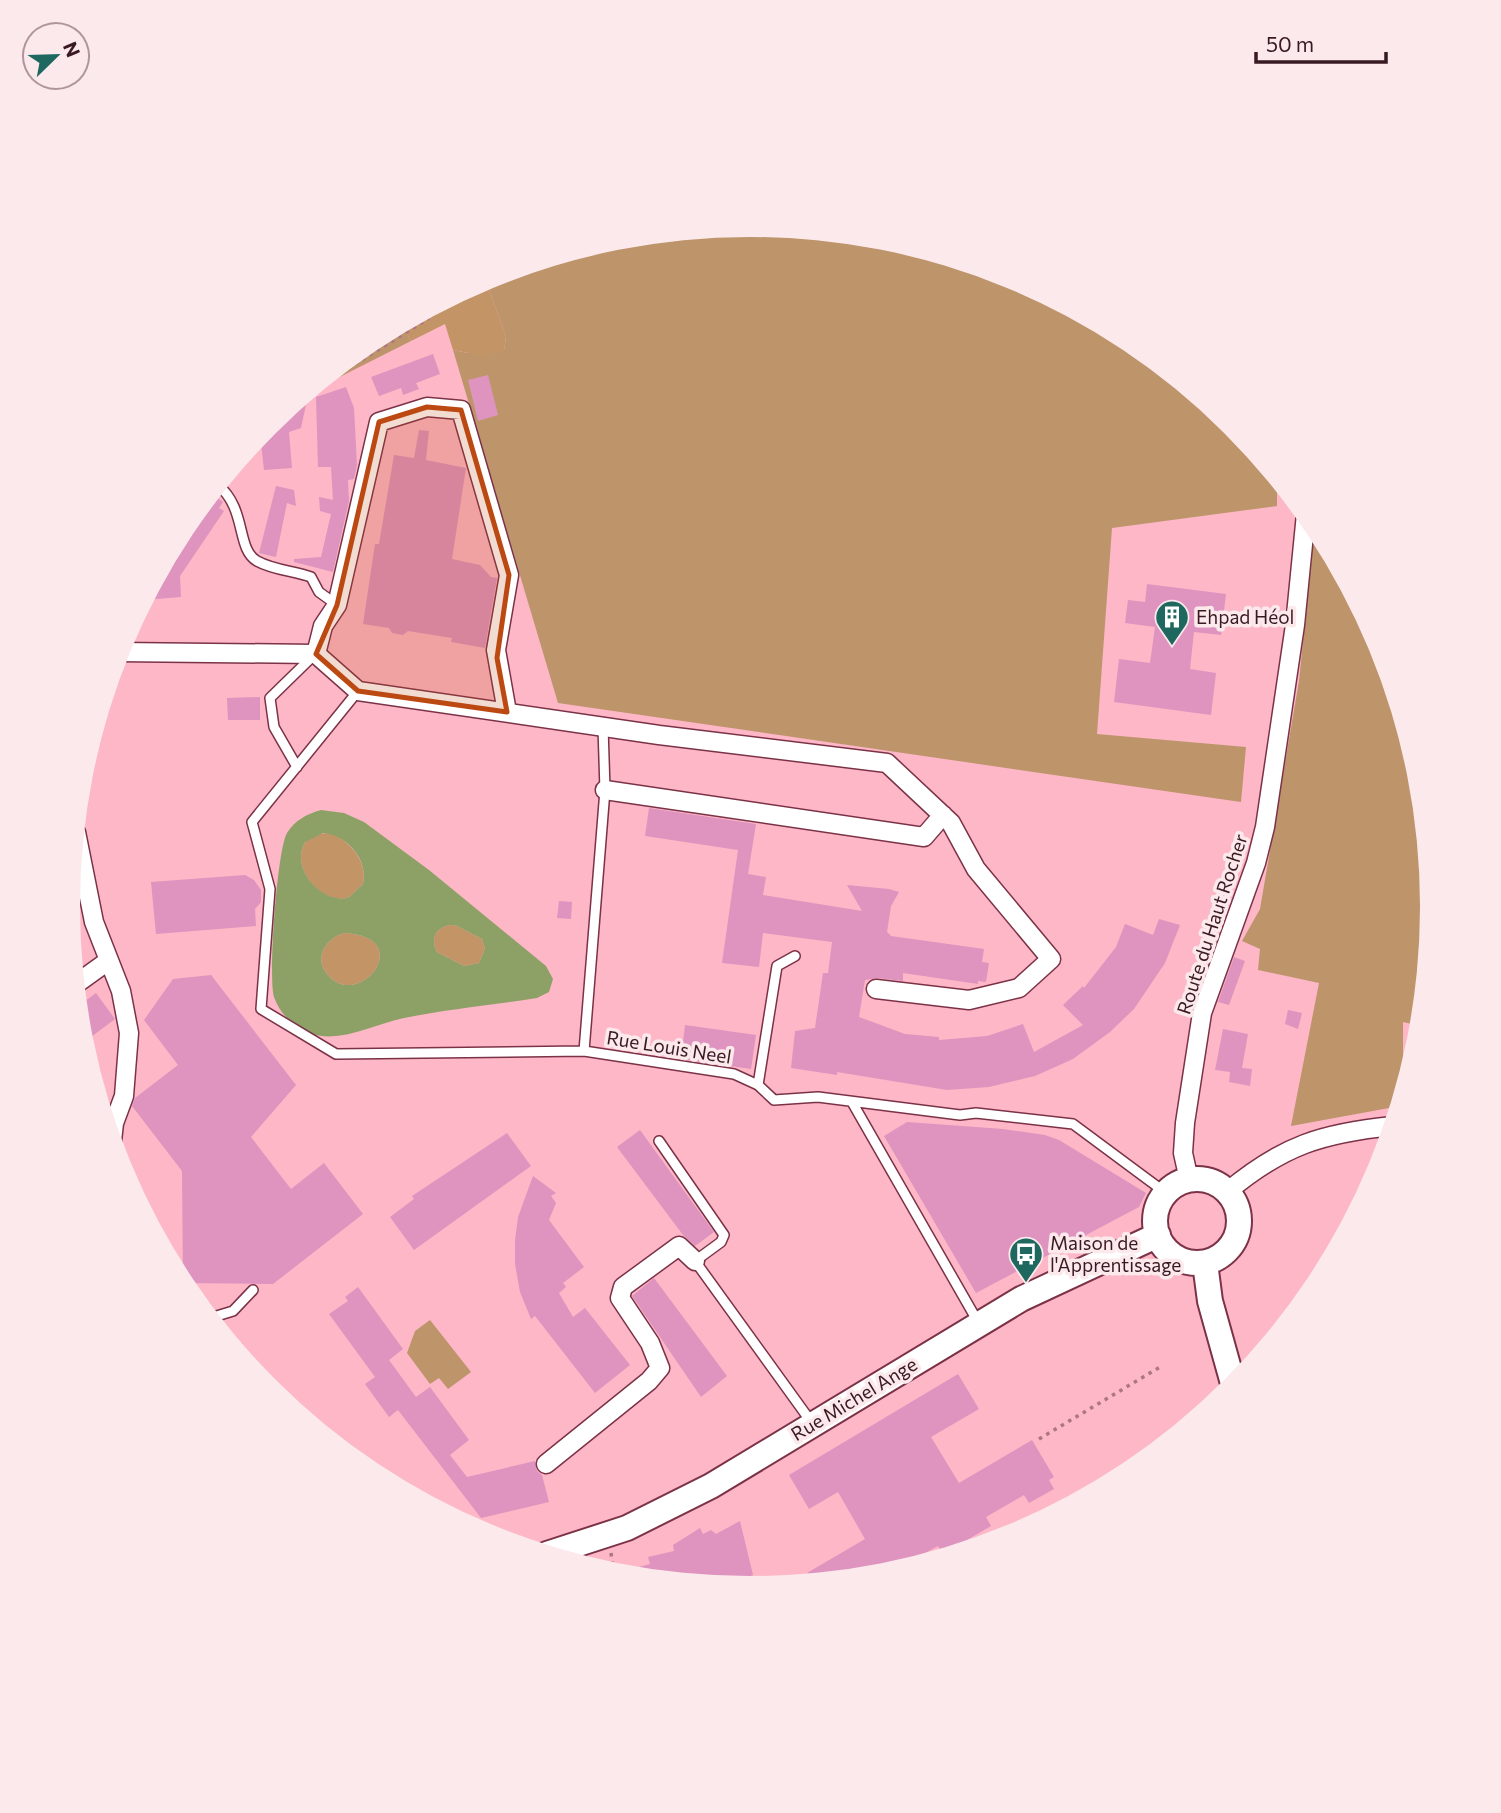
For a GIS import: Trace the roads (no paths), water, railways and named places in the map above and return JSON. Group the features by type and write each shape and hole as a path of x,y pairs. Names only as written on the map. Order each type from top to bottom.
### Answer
{"street":[{"path":"316,653 323,626 337,605 379,422 427,408 461,410 509,575 496,650 507,712"},
{"name":"Route du Haut Rocher","path":"1189,1180 1183,1153 1185,1123 1202,1013 1256,863 1265,827 1294,625 1304,529"},
{"path":"131,652 316,653 358,691 603,727 887,763 951,823 976,869 1051,959 1019,988 969,1000 876,989"},
{"path":"605,790 924,837 943,815"},
{"path":"82,862 94,922 121,990 129,1033 124,1096 116,1122"},
{"path":"85,978 108,961"},
{"path":"1227,1192 1276,1156 1305,1143 1340,1131 1383,1127"},
{"path":"1189,1180 1213,1182 1227,1192 1238,1212 1236,1237 1224,1254 1205,1263 1182,1260 1170,1253 1158,1235 1156,1214 1166,1194 1189,1180"},
{"name":"Rue Michel Ange","path":"562,1549 627,1528 711,1486 1021,1299 1158,1235"},
{"path":"547,1464 649,1381 660,1368 650,1343 620,1298 623,1287 679,1247 686,1250 695,1262"},
{"path":"1205,1263 1210,1301 1236,1367"}],"lane":[{"path":"225,491 238,511 246,549 256,561 311,578 319,592 337,605"},
{"path":"297,767 274,727 270,698 316,653"},
{"path":"358,691 251,822 270,889 261,1009 336,1054 584,1051"},
{"name":"Rue Louis Neel","path":"603,727 605,790 584,1051 734,1074 758,1085 774,1100 818,1097 1073,1124 1166,1194"},
{"path":"758,1085 777,966 795,956"},
{"path":"852,1102 979,1324"},
{"path":"659,1141 721,1225 724,1235 721,1242 695,1262 812,1423"},
{"path":"220,1315 233,1311 253,1290"}],"place":[{"name":"Ehpad Héol","path":"1172,647"},
{"name":"Maison de l'Apprentissage","path":"1026,1284"}]}
